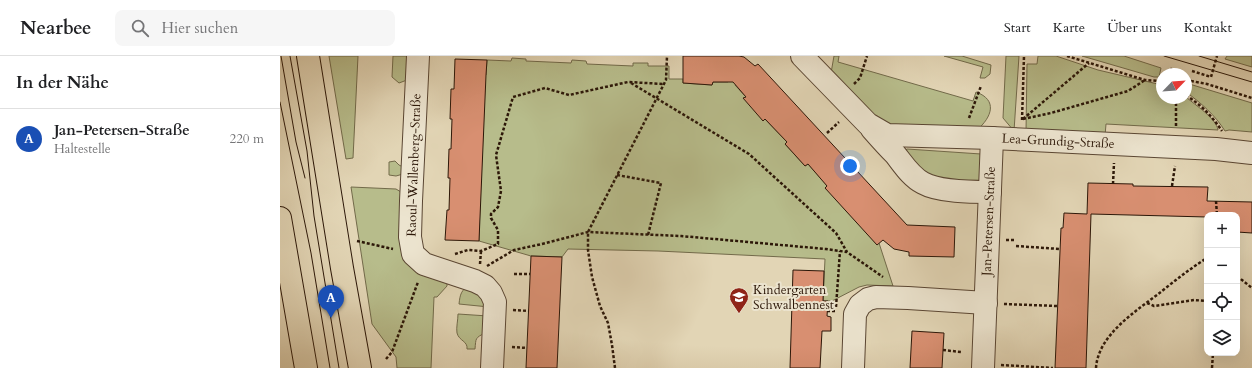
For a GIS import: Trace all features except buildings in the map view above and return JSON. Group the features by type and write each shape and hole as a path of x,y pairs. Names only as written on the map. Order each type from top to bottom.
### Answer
{"main road":[{"path":"308,56 360,368"},
{"path":"280,218 306,368"}],"street":[{"name":"Raoul-Wallenberg-Straße","path":"418,56 411,185 410,237 419,259"},
{"name":"Lea-Grundig-Straße","path":"802,56 868,124 913,176 923,184 939,188 970,192 990,192"},
{"name":"Lea-Grundig-Straße","path":"868,124 887,135 992,138 1022,130 1175,157 1227,150 1252,153"},
{"name":"Jan-Petersen-Straße","path":"983,368 992,138"},
{"path":"419,259 475,281 485,286 491,293 495,302 492,368"},
{"path":"853,368 855,314 860,305 868,299 876,297 908,298 986,303"}],"path":[{"path":"615,368 608,323 600,306 592,277 588,250 588,232 666,80 667,56"},
{"path":"841,96 860,78 867,56"},
{"path":"1022,130 1024,56"},
{"path":"1067,56 1145,80 1156,82"},
{"path":"1192,71 1211,77 1217,56"},
{"path":"1022,130 1089,63"},
{"path":"1022,130 1051,114 1128,91 1145,80"},
{"path":"1192,81 1207,84 1252,98"},
{"path":"452,255 468,250 481,251 498,244 498,230 490,218 490,214 498,207 502,191 496,155 513,97 545,88 569,95 630,82 664,84"},
{"path":"630,82 749,154 836,233 848,252 876,271 908,298"},
{"path":"964,138 965,128 981,86"},
{"path":"1192,100 1216,121 1223,132 1227,150"},
{"path":"1172,186 1175,157 1176,104"},
{"path":"1113,184 1114,164"},
{"path":"617,175 661,183 648,234"},
{"path":"1216,200 1217,212"},
{"path":"487,266 514,250 588,232 681,236 848,252"},
{"path":"353,240 419,259 392,352 386,359"},
{"path":"1016,246 1060,249"},
{"path":"480,270 481,251"},
{"path":"836,311 840,251"},
{"path":"1096,368 1097,360 1108,338 1127,317 1182,274 1204,260"},
{"path":"514,274 530,274"},
{"path":"1240,278 1252,288"},
{"path":"1146,302 1154,306 1194,300 1204,301"},
{"path":"1014,304 1057,306"},
{"path":"943,350 961,352"},
{"path":"1212,368 1213,356"},
{"path":"1012,366 1053,368"}],"green space":[{"path":"329,56 358,56 353,158 346,159"},
{"path":"393,56 412,56 407,80 399,83 392,77"},
{"path":"834,56 839,56 838,62 973,101 976,92 988,99 990,104 989,114 977,130 886,127 831,73"},
{"path":"944,56 962,56 991,65 990,74 985,78 980,78 983,67"},
{"path":"1006,56 1019,56 1014,131 1003,118"},
{"path":"1038,56 1056,56 1098,70 1156,84 1156,104 1192,104 1192,102 1209,116 1218,130 1106,124 1105,136 1026,132 1027,64 1037,64"},
{"path":"1082,56 1124,56 1161,68 1156,68 1156,77"},
{"path":"1227,56 1252,56 1252,67 1225,59"},
{"path":"512,58 526,59 526,61 571,63 572,60 586,61 587,64 633,66 633,63 648,63 648,66 669,66 669,79 683,79 683,83 712,85 713,82 728,82 728,79 737,83 735,85 746,97 744,98 763,120 765,119 787,142 785,144 805,166 808,164 879,243 893,286 867,285 859,287 832,301 823,301 825,259 658,251 568,249 562,257 531,256 479,241 483,75 486,75 487,60 511,61"},
{"path":"1192,85 1252,103 1252,132 1225,131 1217,120 1192,96"},
{"path":"907,149 981,154 980,180 976,183 936,180 900,154"},
{"path":"395,161 403,167 403,174 396,176 389,175 389,162"},
{"path":"351,187 396,189 401,192 404,239 447,282 447,286 437,297 434,297 431,368 397,368 396,357 372,324"},
{"path":"470,286 489,307 459,304 462,293"},
{"path":"458,314 488,316 485,333 477,339 475,349 467,349 466,344 458,336"}],"tram line":[{"path":"281,56 296,142 305,178"},
{"path":"290,56 307,151 314,216 339,368"},
{"path":"1164,56 1252,82"},
{"path":"1199,56 1252,72"},
{"path":"280,102 311,253 330,368"}],"place":[{"name":"Kindergarten Schwalbennest","path":"739,314"},
{"name":"Jan-Petersen-Straße","path":"331,318"}]}
